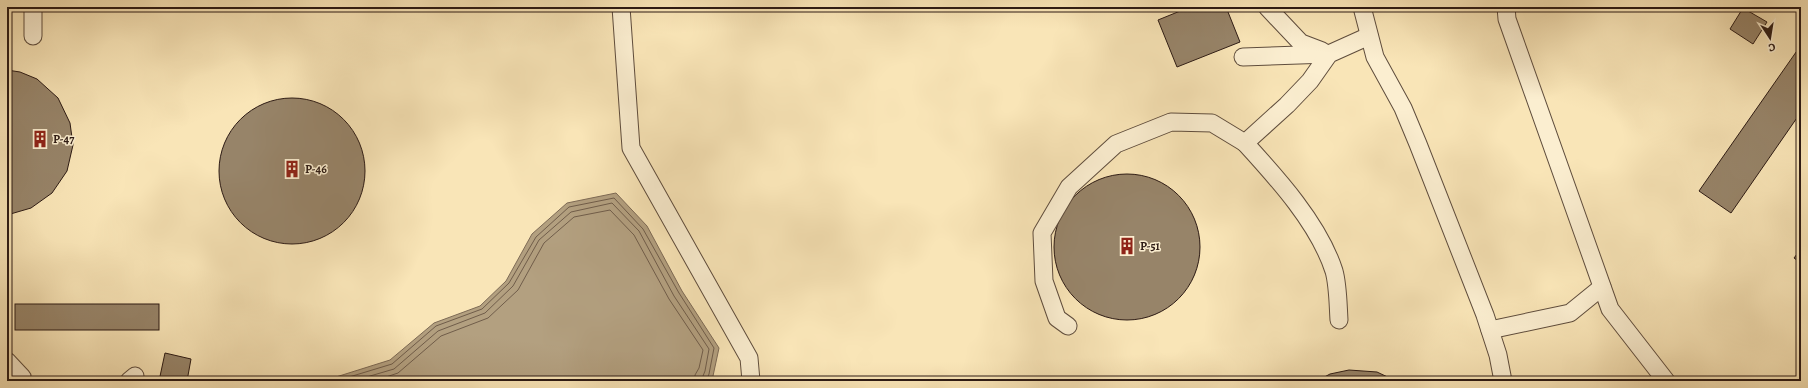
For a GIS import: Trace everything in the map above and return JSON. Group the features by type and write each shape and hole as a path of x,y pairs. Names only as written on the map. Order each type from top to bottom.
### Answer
{"lane":[{"path":"33,7 33,36"},
{"path":"621,7 631,148 749,358 751,381"},
{"path":"1267,7 1301,43 1329,54"},
{"path":"1362,7 1375,57 1403,108 1490,330 1498,355 1503,381"},
{"path":"1506,7 1507,19 1610,309 1666,381"},
{"path":"1243,57 1329,54 1369,36"},
{"path":"1245,143 1292,100 1310,81 1329,54"},
{"path":"1068,326 1058,318 1044,281 1042,233 1070,187 1116,144 1171,122 1212,123 1245,143 1269,170 1314,228 1334,271 1340,320"},
{"path":"1490,330 1570,313 1602,287"},
{"path":"7,361 22,377 20,381"}],"water":[{"path":"616,193 647,226 682,291 719,348 713,376 708,381 328,381 336,377 390,360 434,323 480,306 506,281 532,234 567,203"}],"building":[{"path":"1190,7 1226,7 1240,42 1177,67 1158,20"},
{"path":"1743,8 1767,22 1753,44 1730,29"},
{"path":"1801,45 1801,112 1731,213 1699,191"},
{"name":"Р-47","path":"7,70 20,72 37,79 58,98 70,123 73,145 67,171 52,193 31,208 7,215"},
{"name":"Р-46","path":"285,98 299,98 313,101 333,110 344,119 353,130 362,150 365,171 362,192 353,212 344,223 333,232 313,241 299,244 285,244 271,241 251,232 240,223 231,212 222,192 219,178 219,164 222,150 231,130 240,119 251,110 271,101"},
{"name":"Р-51","path":"1120,174 1134,174 1148,177 1168,186 1179,195 1188,206 1197,226 1200,247 1197,268 1188,288 1179,299 1168,308 1148,317 1134,320 1120,320 1106,317 1086,308 1075,299 1066,288 1057,268 1054,254 1054,240 1057,226 1066,206 1075,195 1086,186 1106,177"},
{"path":"1801,249 1801,263 1794,258"},
{"path":"15,304 159,304 159,330 15,330"},
{"path":"165,353 191,359 187,381 159,381"},
{"path":"1349,370 1377,372 1396,381 1317,381 1330,374"}],"place":[{"name":"Р-47","path":"40,139"},
{"name":"Р-46","path":"292,169"},
{"name":"Р-51","path":"1127,246"}]}
